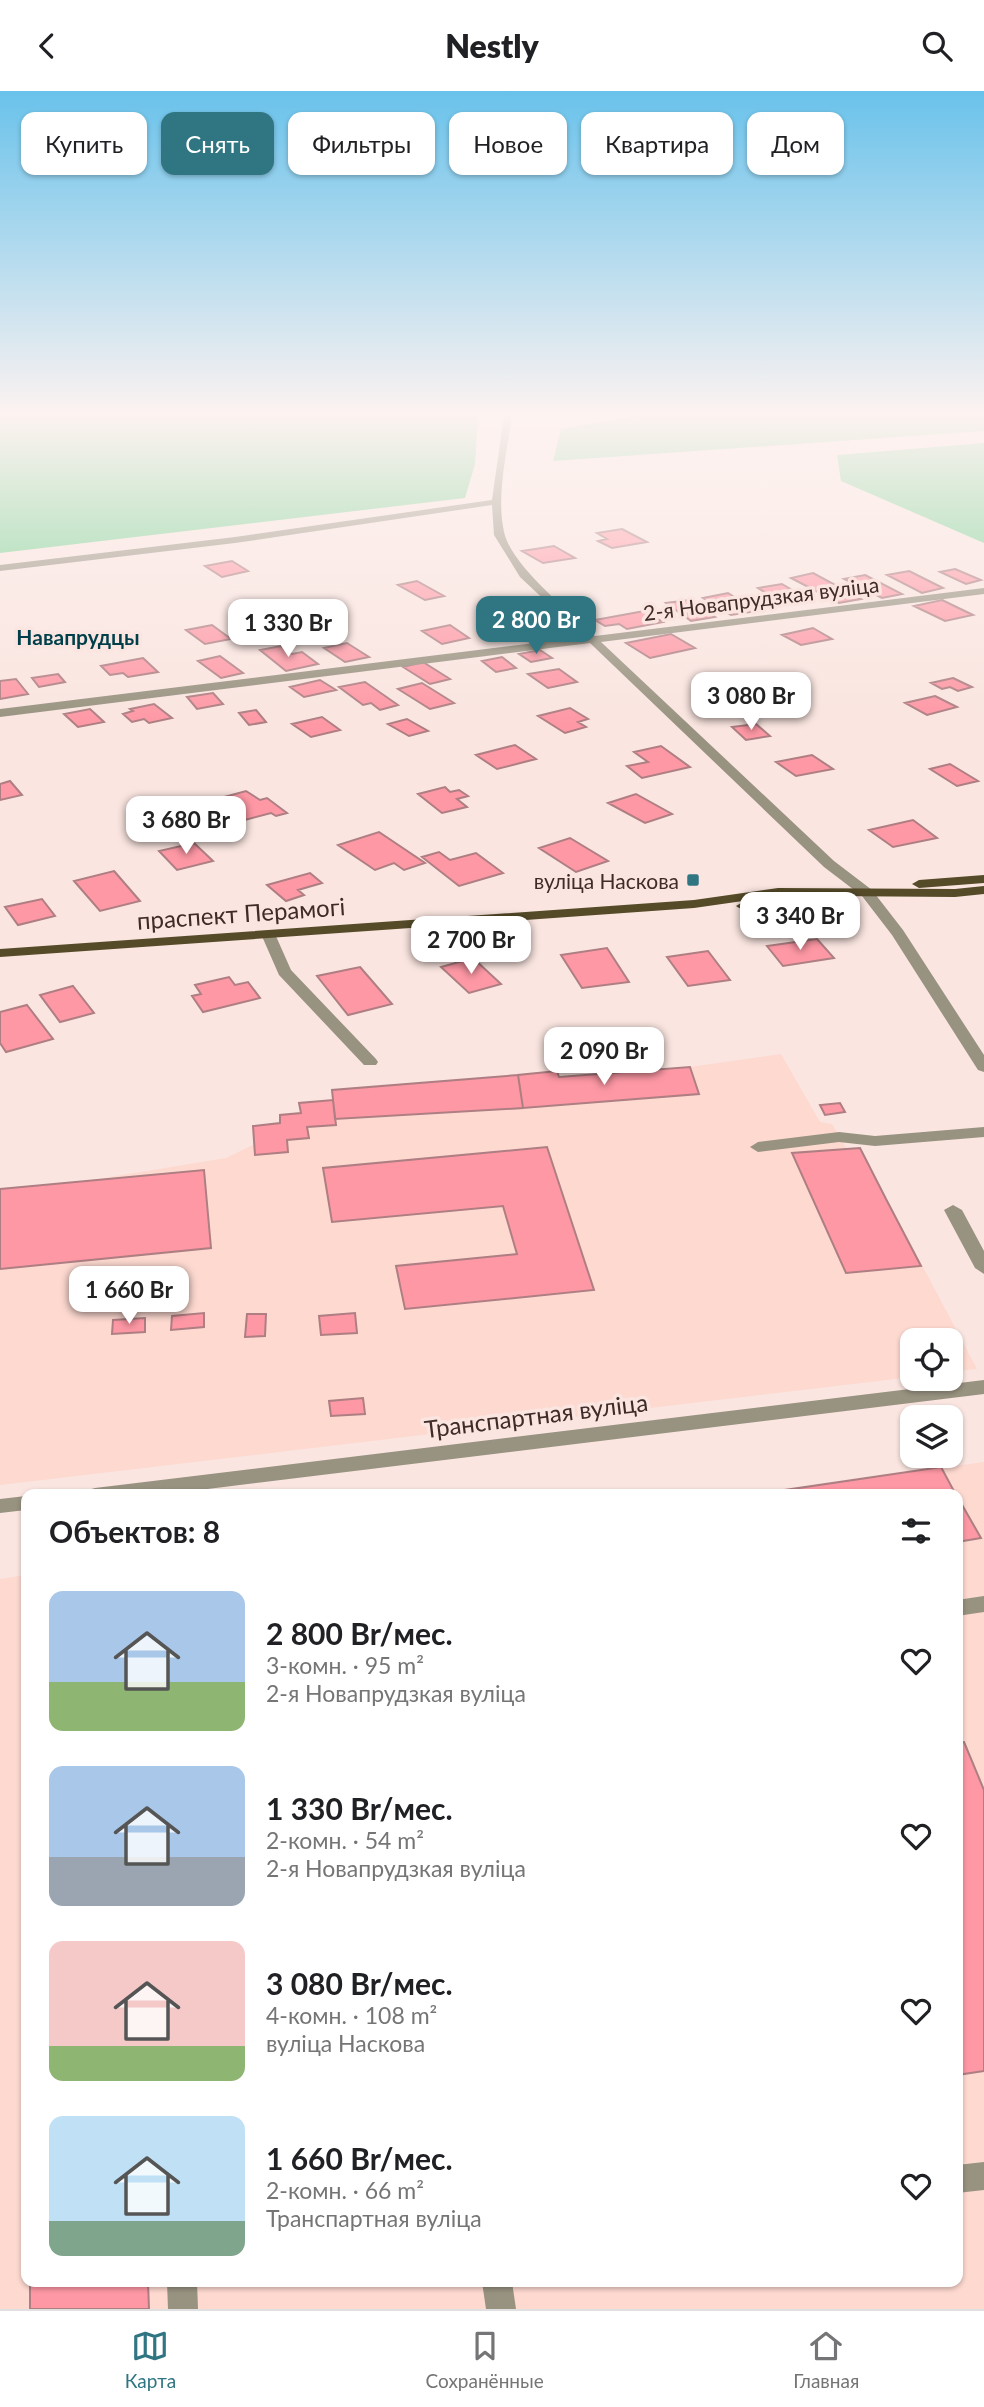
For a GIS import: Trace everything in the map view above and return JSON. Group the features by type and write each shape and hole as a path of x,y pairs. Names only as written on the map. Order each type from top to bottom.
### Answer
{"main road":[{"name":"праспект Перамогі","path":"0,953 694,904 790,907 947,880 984,879"},
{"name":"праспект Перамогі","path":"867,893 955,893 984,890"}],"street":[{"path":"0,568 235,540 383,519"},
{"path":"498,519 499,535 524,575 829,864 867,893 976,1041 984,1067"},
{"name":"2-я Новапрудзкая вуліца","path":"0,713 984,591"},
{"path":"268,934 284,972 370,1062"},
{"path":"758,1147 839,1136 875,1141 984,1132"},
{"path":"953,1210 984,1268"},
{"name":"Транспартная вуліца","path":"144,1489 984,1387"},
{"path":"0,1506 21,1504"},
{"path":"963,1607 984,1604"},
{"path":"963,2178 984,2176"},
{"path":"182,2287 183,2309"},
{"path":"498,2287 501,2309"}],"shaded area":[{"path":"781,1054 820,1122 832,1124 847,1149 860,1148 955,1328 900,1328 900,1378 0,1485 0,1195 226,1158 255,1144 253,1126 280,1123 280,1115 301,1113 299,1103 332,1100 332,1090 557,1071 559,1077 690,1067"},
{"path":"963,1343 977,1369 963,1371"},
{"path":"984,1462 984,2309 0,2309 0,1579 21,1576 21,2287 963,2287 963,1489 787,1489 940,1468 963,1468 963,1465"}],"green space":[{"path":"0,519 292,519 0,553"},
{"path":"928,519 984,519 984,543"}],"building":[{"path":"622,529 647,542 612,548 598,541 607,539 597,533"},
{"path":"554,546 575,558 543,563 522,551"},
{"path":"232,561 248,571 222,577 205,566"},
{"path":"955,569 981,580 966,584 940,572"},
{"path":"909,571 943,588 922,593 887,575"},
{"path":"813,573 861,599 839,603 791,578"},
{"path":"865,575 902,594 882,598 844,579"},
{"path":"417,581 444,596 425,600 398,585"},
{"path":"782,584 806,598 782,603 758,588"},
{"path":"728,593 757,611 731,615 703,598"},
{"path":"689,600 715,617 691,621 666,603"},
{"path":"942,600 973,615 945,621 914,606"},
{"path":"644,611 663,622 627,629 619,624 605,626 595,620"},
{"path":"533,624 552,636 532,640 512,627"},
{"path":"212,625 231,639 205,644 186,630"},
{"path":"450,625 469,638 442,644 422,631"},
{"path":"813,628 832,639 801,645 782,635"},
{"path":"671,634 695,648 650,658 626,643"},
{"path":"347,643 369,657 345,662 324,648"},
{"path":"281,646 292,654 302,652 318,664 286,671 260,650"},
{"path":"540,650 552,658 531,662 519,654"},
{"path":"220,656 243,673 221,678 198,661"},
{"path":"502,657 516,668 496,672 482,661"},
{"path":"143,658 158,672 128,677 123,673 110,675 101,666"},
{"path":"423,662 450,679 430,684 403,667"},
{"path":"559,669 577,682 548,688 528,674"},
{"path":"58,674 65,682 39,687 32,678"},
{"path":"953,678 972,687 958,691 950,687 942,689 931,683"},
{"path":"16,679 28,694 0,699 0,681"},
{"path":"320,680 336,690 304,697 290,687"},
{"path":"365,682 398,705 380,710 371,703 363,705 339,687"},
{"path":"422,683 454,703 430,709 398,689"},
{"path":"213,693 223,704 197,709 187,697"},
{"path":"935,696 957,707 927,715 905,703"},
{"path":"154,704 172,718 149,723 144,719 132,722 123,714 133,711 130,709"},
{"path":"570,708 588,719 578,722 586,727 565,733 538,716"},
{"path":"90,709 104,722 78,727 64,714"},
{"path":"256,710 266,722 249,725 239,713"},
{"path":"322,717 340,730 311,737 292,724"},
{"path":"407,719 428,731 409,736 388,724"},
{"path":"756,724 770,736 746,740 732,727"},
{"path":"515,745 536,759 497,769 476,755"},
{"path":"661,746 690,767 642,778 627,766 648,762 634,752"},
{"path":"812,755 833,769 796,776 776,762"},
{"path":"950,764 978,781 957,786 930,769"},
{"path":"10,781 22,795 0,800 0,784"},
{"path":"445,787 450,792 459,790 468,796 457,799 467,807 442,813 418,794"},
{"path":"246,791 260,800 267,798 287,813 276,816 271,813 245,820 217,799"},
{"path":"636,794 672,814 645,823 608,803"},
{"path":"913,820 937,838 893,847 869,830"},
{"path":"379,832 425,863 404,870 394,863 375,870 338,845"},
{"path":"570,838 608,861 576,872 539,848"},
{"path":"194,843 213,861 177,870 159,851"},
{"path":"439,852 450,860 476,853 503,873 459,886 422,857"},
{"path":"114,871 140,901 100,911 74,881"},
{"path":"310,873 322,883 298,890 304,895 286,901 267,885"},
{"path":"42,899 55,916 18,925 5,907"},
{"path":"817,939 834,958 783,966 767,946"},
{"path":"607,948 629,982 582,988 561,955"},
{"path":"708,951 730,980 688,986 667,957"},
{"path":"473,958 501,984 469,993 441,967"},
{"path":"360,967 392,1004 348,1015 317,976"},
{"path":"229,977 235,985 248,982 260,998 203,1012 192,996 201,994 195,985"},
{"path":"73,986 94,1013 60,1022 40,995"},
{"path":"27,1005 53,1039 6,1052 0,1043 0,1012"},
{"path":"690,1067 699,1094 523,1108 518,1075 557,1071 559,1077"},
{"path":"518,1075 523,1108 335,1119 332,1090"},
{"path":"333,1100 336,1125 307,1127 309,1138 287,1140 288,1152 255,1155 253,1126 280,1123 280,1115 301,1113 299,1103"},
{"path":"840,1103 845,1112 825,1115 820,1105"},
{"path":"547,1147 594,1290 405,1309 396,1266 517,1254 503,1206 332,1222 323,1168"},
{"path":"860,1148 921,1266 846,1273 792,1153"},
{"path":"204,1170 211,1248 0,1269 0,1189"},
{"path":"204,1313 204,1327 171,1330 172,1316"},
{"path":"355,1313 357,1333 321,1335 319,1316"},
{"path":"247,1314 266,1314 265,1336 245,1337"},
{"path":"145,1318 145,1332 112,1334 113,1320"},
{"path":"363,1398 365,1414 331,1416 329,1401"},
{"path":"942,1468 953,1489 792,1489"},
{"path":"963,1506 981,1538 963,1541"},
{"path":"963,1742 984,1790 984,2071 963,2074"},
{"path":"30,2287 148,2287 149,2309 30,2309"}],"place":[{"name":"вуліца Наскова","path":"693,880"}],"district":[{"name":"Навапрудцы","path":"78,636"}]}
